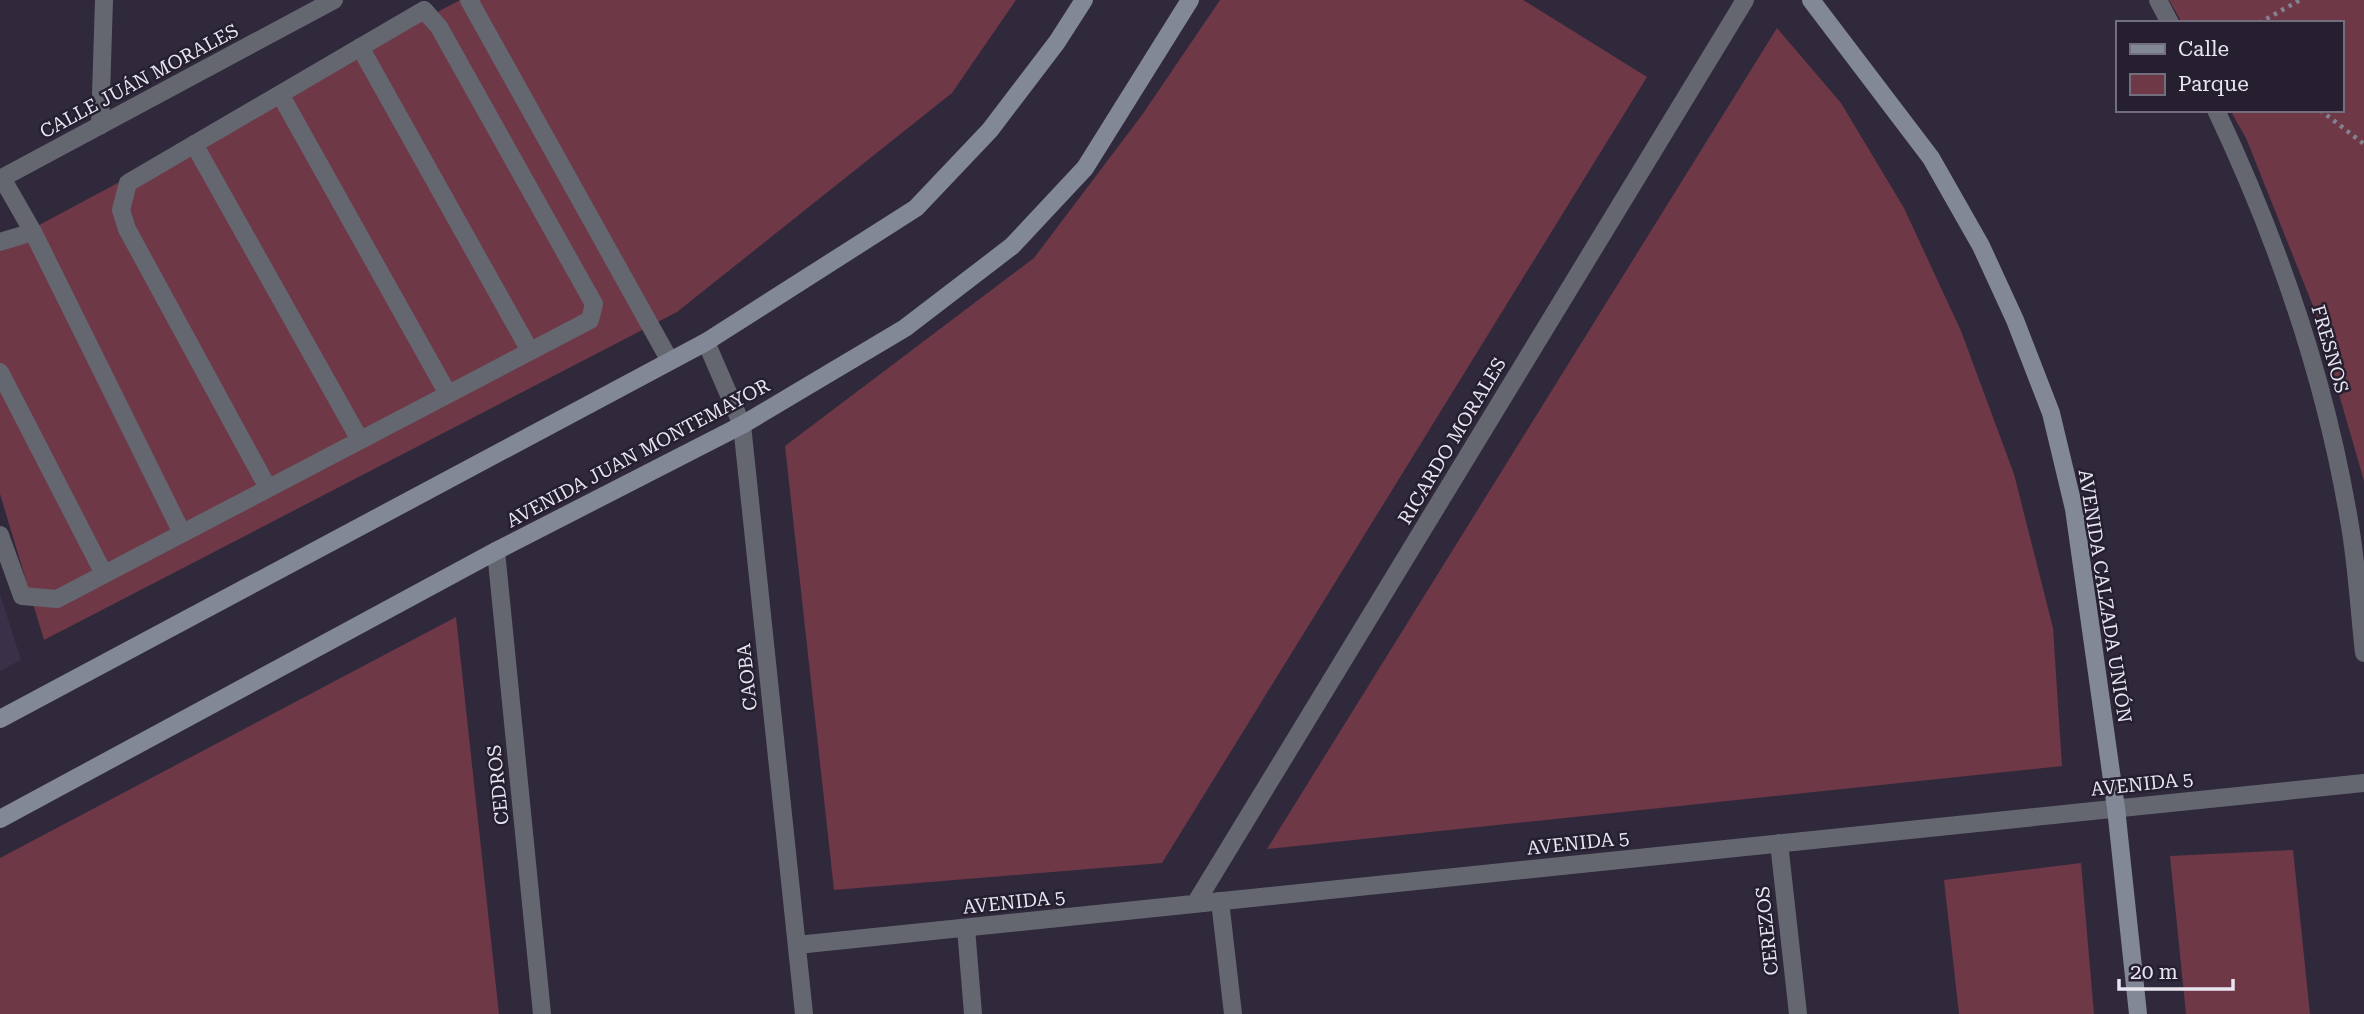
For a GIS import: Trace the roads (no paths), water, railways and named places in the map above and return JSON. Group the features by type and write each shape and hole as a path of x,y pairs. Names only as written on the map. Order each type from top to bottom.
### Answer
{"street":[{"path":"100,126 104,0"},
{"name":"CALLE JUÁN MORALES","path":"1,178 334,0"},
{"path":"469,0 670,361"},
{"path":"0,719 706,342 916,208 990,130 1057,42 1084,0"},
{"name":"AVENIDA JUAN MONTEMAYOR","path":"0,819 496,551 742,425 905,328 1013,246 1085,168 1189,0"},
{"name":"RICARDO MORALES","path":"1195,904 1745,0"},
{"name":"AVENIDA CALZADA UNIÓN","path":"1811,0 1931,158 1981,246 2015,320 2051,413 2074,509 2116,808 2138,1014"},
{"path":"2158,0 2169,21"},
{"path":"0,535 22,596 57,599 590,320 594,304 446,39 424,10 128,183 121,210 127,229 268,488"},
{"path":"360,47 530,351"},
{"path":"280,94 448,394"},
{"name":"FRESNOS","path":"2217,112 2252,186 2293,295 2357,521 2364,653"},
{"path":"194,144 360,440"},
{"path":"1,178 33,232 182,533"},
{"path":"0,242 33,232"},
{"name":"CAOBA","path":"706,342 742,425 804,1014"},
{"path":"0,372 104,574"},
{"name":"CEDROS","path":"496,551 542,1014"},
{"name":"AVENIDA 5","path":"797,945 2364,783"},
{"name":"CEREZOS","path":"1779,843 1798,1014"},
{"path":"1220,901 1233,1014"},
{"path":"966,928 973,1014"}]}
